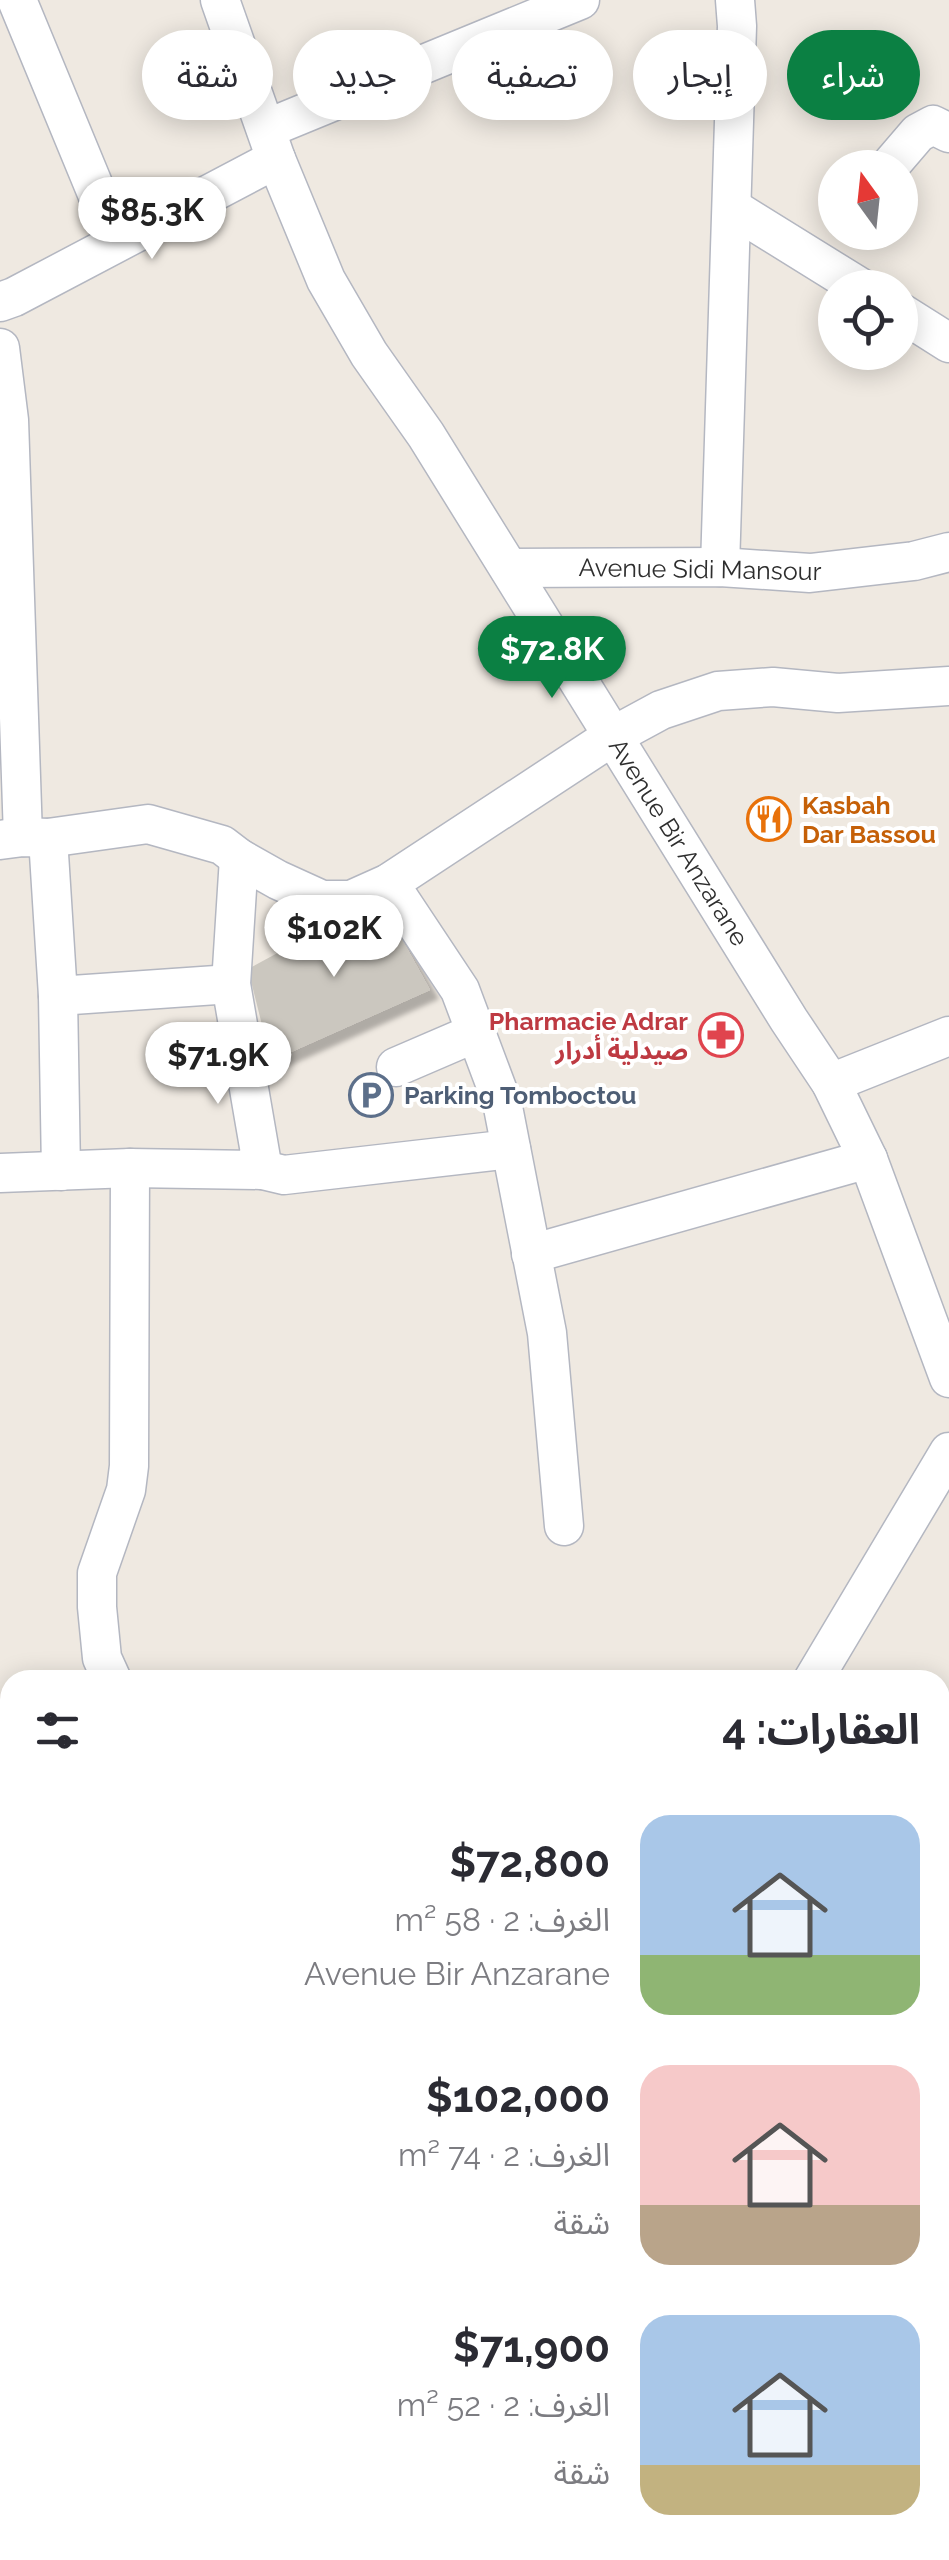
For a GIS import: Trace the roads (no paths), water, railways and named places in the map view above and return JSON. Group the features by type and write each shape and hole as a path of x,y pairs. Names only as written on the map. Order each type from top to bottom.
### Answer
{"street":[{"path":"17,0 117,242"},
{"name":"Avenue Bir Anzarane","path":"220,0 271,144 326,280 369,354 426,435 831,1082 868,1159 949,1378"},
{"path":"0,302 117,242 271,144 580,0"},
{"path":"720,567 737,26 734,0"},
{"path":"904,150 924,128 933,125 949,133"},
{"path":"732,208 818,243"},
{"path":"829,250 846,270"},
{"path":"918,323 949,343"},
{"path":"0,348 9,420 7,591 24,839 58,996 61,1170"},
{"name":"Avenue Sidi Mansour","path":"508,568 720,567 810,573 914,562 949,552"},
{"path":"24,839 148,824 222,845 278,880 322,900 352,900 389,882 613,736 661,710 718,692 773,687 838,692 949,686"},
{"path":"239,858 231,984 263,1170"},
{"path":"389,882 460,990 502,1102 546,1334 564,1526"},
{"path":"58,996 231,984"},
{"path":"396,1068 475,1033"},
{"path":"831,1082 949,1036"},
{"path":"0,1174 130,1168 263,1170 284,1175 511,1149"},
{"path":"532,1254 868,1159"},
{"path":"107,1670 102,1658 96,1607 97,1573 126,1490 129,1466 130,1168"},
{"path":"819,1670 949,1452"}],"place":[{"name":"Kasbah Dar Bassou","path":"769,819"},
{"name":"Pharmacie Adrar صيدلية أدرار","path":"721,1035"},
{"name":"Parking Tomboctou","path":"371,1095"}]}
